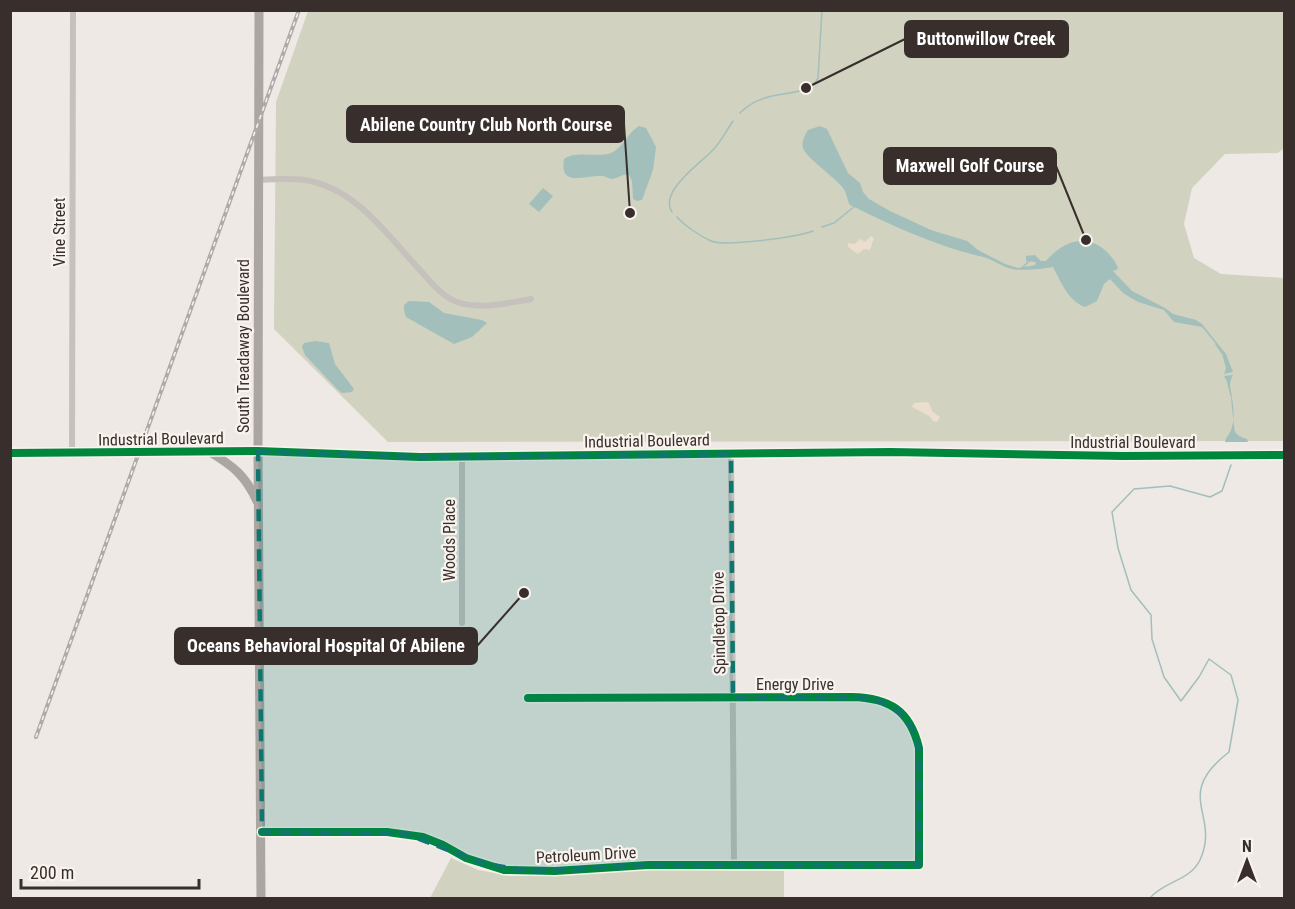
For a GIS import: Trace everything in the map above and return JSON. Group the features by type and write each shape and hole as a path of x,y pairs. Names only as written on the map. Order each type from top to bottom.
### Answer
{"main road":[{"name":"South Treadaway Boulevard","path":"259,10 258,504 261,898"},
{"name":"Industrial Boulevard","path":"10,453 258,451 420,457 891,452 1123,456 1284,455"},
{"path":"210,452 234,467 249,484 258,504"}],"street":[{"name":"Vine Street","path":"72,453 74,10"},
{"path":"259,180 288,178 306,180 342,193 362,208 427,277 455,302 477,305 531,299"},
{"name":"Spindletop Drive","path":"732,454 734,865"},
{"name":"Woods Place","path":"462,457 462,623"},
{"name":"Energy Drive","path":"528,698 874,698 886,702 901,713 915,733 919,748 919,865"},
{"name":"Petroleum Drive","path":"262,832 406,834 423,837 466,858 504,870 555,871 648,865 919,865"}],"highlighted area":[{"path":"258,451 420,457 731,454 733,698 874,698 901,713 915,733 919,748 919,865 648,865 530,871 485,864 406,834 262,832"}],"green space":[{"path":"308,11 1284,11 1284,148 1278,153 1225,154 1192,188 1184,224 1194,258 1221,274 1284,278 1284,441 388,442 274,329 276,102"},
{"path":"451,858 478,870 512,876 657,870 784,871 784,898 430,898"}],"sand":[{"path":"871,236 874,238 870,250 864,249 858,254 848,247 848,243 855,244 860,239 865,242"},
{"path":"927,402 932,411 940,417 937,422 912,407 914,403"}],"water":[{"path":"639,126 646,128 656,147 653,170 642,200 633,199 632,181 629,175 611,179 602,176 575,178 565,174 564,159 580,154 611,153 619,148"},
{"path":"820,126 827,129 848,173 860,183 869,199 931,230 967,241 978,250 1005,264 1018,268 1035,265 1036,262 1026,261 1026,256 1035,255 1041,261 1046,261 1060,248 1076,242 1084,241 1100,246 1117,265 1118,269 1113,271 1132,291 1173,314 1196,320 1202,324 1226,354 1233,372 1224,374 1226,368 1221,350 1202,327 1174,322 1164,310 1138,302 1123,293 1110,279 1104,284 1097,301 1085,307 1069,295 1053,267 1027,270 1008,268 987,258 915,235 850,205 843,188 803,148 803,141 808,130"},
{"path":"543,188 553,196 539,212 529,204"},
{"path":"409,301 429,302 444,313 487,323 472,337 454,344 406,317 404,305"},
{"path":"315,341 329,343 335,364 354,389 352,392 342,393 305,355 302,347 304,343"},
{"path":"1233,375 1230,383 1231,392 1224,376"},
{"path":"1231,392 1234,410 1233,419 1232,408"},
{"path":"1233,419 1235,432 1248,442 1225,442"}],"waterway":[{"path":"740,113 761,99 809,87 818,78 822,10"},
{"path":"672,212 669,204 675,187 714,149 733,121"},
{"path":"822,227 834,223 855,206"},
{"path":"677,217 698,234 719,243 761,240 813,231"},
{"path":"1022,268 1029,261"},
{"path":"1216,344 1222,353"},
{"path":"1228,383 1231,395"},
{"path":"1150,898 1162,888 1190,872 1200,860 1205,844 1200,793 1203,781 1212,767 1229,752 1238,700 1231,675 1209,659 1181,701 1164,677 1152,639 1151,615 1131,590 1118,548 1112,512 1134,489 1170,486 1210,497 1222,491 1231,465"}],"railway":[{"path":"36,737 299,10"}],"cycle path":[{"path":"10,453 258,451 420,457 891,452 1123,456 1284,455"},
{"path":"262,832 387,832 423,837 466,858 504,870 555,871 648,865 919,865 919,748 904,715 887,704 877,700 852,697 528,698"}],"place":[{"name":"Buttonwillow Creek","path":"806,88"},
{"name":"Abilene Country Club North Course","path":"630,213"},
{"name":"Maxwell Golf Course","path":"1086,240"},
{"name":"Oceans Behavioral Hospital Of Abilene","path":"524,593"}]}
